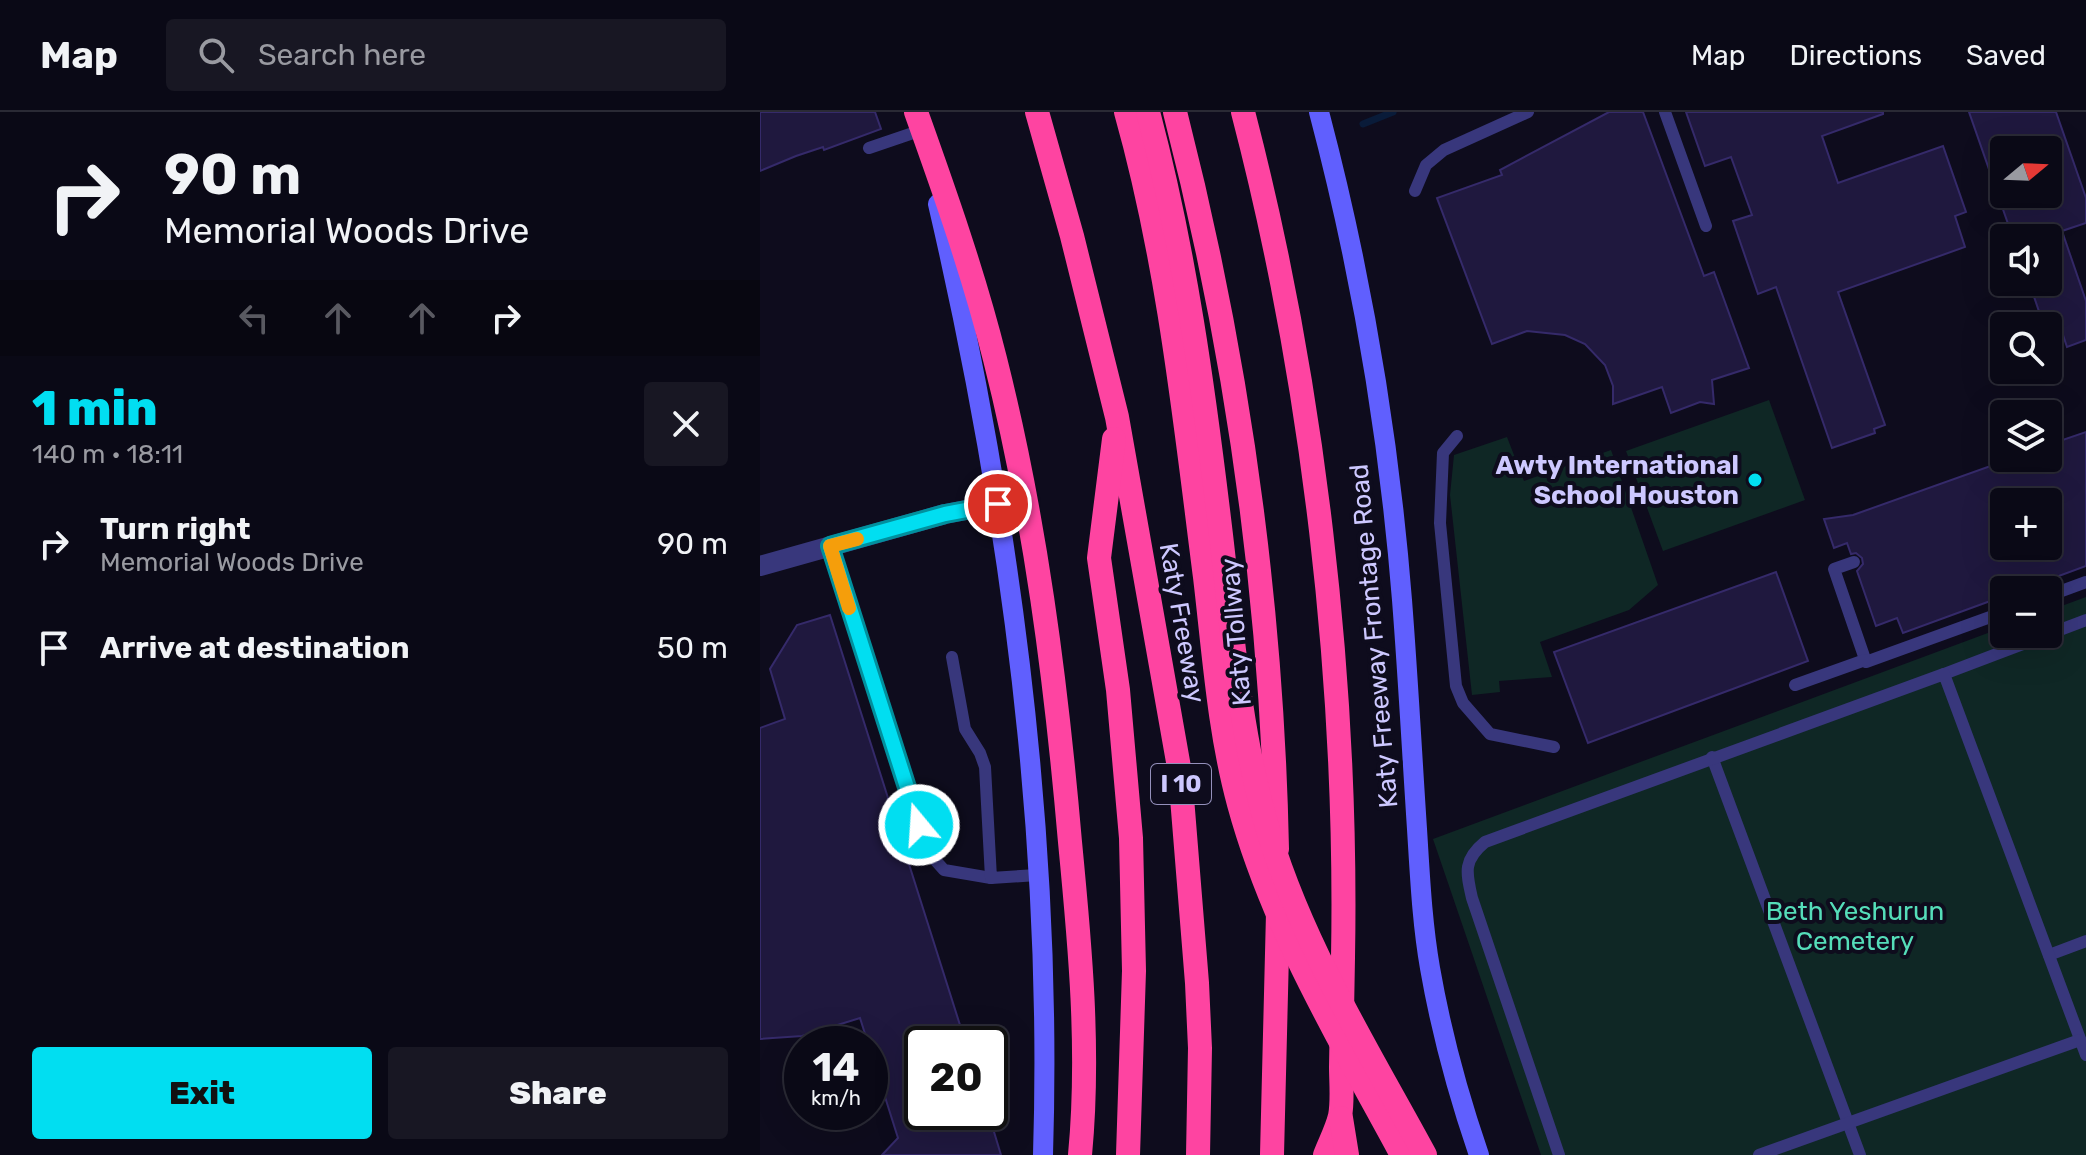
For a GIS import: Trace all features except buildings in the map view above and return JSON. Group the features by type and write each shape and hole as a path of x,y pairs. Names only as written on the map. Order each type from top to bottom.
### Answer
{"highway":[{"name":"Katy Freeway","path":"1037,112 1117,417 1180,773 1197,983 1200,1048 1198,1155"},
{"path":"1126,112 1169,304 1221,706 1238,800 1261,873 1292,946 1402,1155"},
{"path":"1148,112 1194,322 1241,700 1264,817 1287,886 1318,955 1425,1155"},
{"name":"Katy Tollway","path":"1175,112 1205,233 1229,362 1255,531 1268,653 1278,887 1278,1008 1272,1155"},
{"path":"1243,112 1267,211 1299,386 1313,479 1333,663 1340,764 1344,908 1340,1115 1347,1155"},
{"path":"914,119 954,219 995,359 1037,560 1063,763 1082,972 1080,1155"},
{"path":"1117,417 1099,558 1118,690 1131,838 1134,984 1128,1155"},
{"path":"1325,1155 1340,1115"}],"main road":[{"name":"Katy Freeway Frontage Road","path":"1319,112 1344,207 1386,463 1402,597 1423,910 1430,966 1456,1080 1479,1155"},
{"path":"914,119 949,250 998,504 1017,635 1043,981 1043,1155"}],"street":[{"path":"760,566 945,514 998,504"}],"lane":[{"path":"1415,191 1426,165 1444,150 1528,112"},
{"path":"1665,112 1706,226"},
{"path":"869,148 914,119"},
{"path":"1457,436 1443,453 1440,523 1456,686 1463,703 1490,734 1554,747"},
{"path":"830,546 928,852 944,870 991,878 1037,875"},
{"path":"1854,562 1834,569 1865,660"},
{"path":"2062,591 2086,582"},
{"path":"1795,685 1990,617"},
{"path":"1559,1155 1472,898 1467,863 1475,849 1485,842 2086,620"},
{"path":"952,657 965,729 985,767 991,878"},
{"path":"1944,674 2086,1055"},
{"path":"1712,757 1860,1155"},
{"path":"2049,955 2086,941"},
{"path":"1759,1155 2080,1040"}],"green space":[{"path":"1769,400 1805,500 1663,551 1626,451"},
{"path":"1507,437 1524,481 1611,450 1658,585 1629,610 1540,642 1552,677 1499,681 1500,692 1472,695 1450,495 1454,455"},
{"name":"Beth Yeshurun Cemetery","path":"2086,597 2086,1155 1541,1155 1433,839 1990,632 1990,648 2062,648 2062,606"}],"waterway":[{"path":"1363,124 1393,112"}],"slow traffic":[{"path":"849,608 830,546 857,539"}],"place":[{"name":"Awty International School Houston","path":"1755,480"}],"route":[{"path":"919,825 830,546 945,514 998,504"}]}
